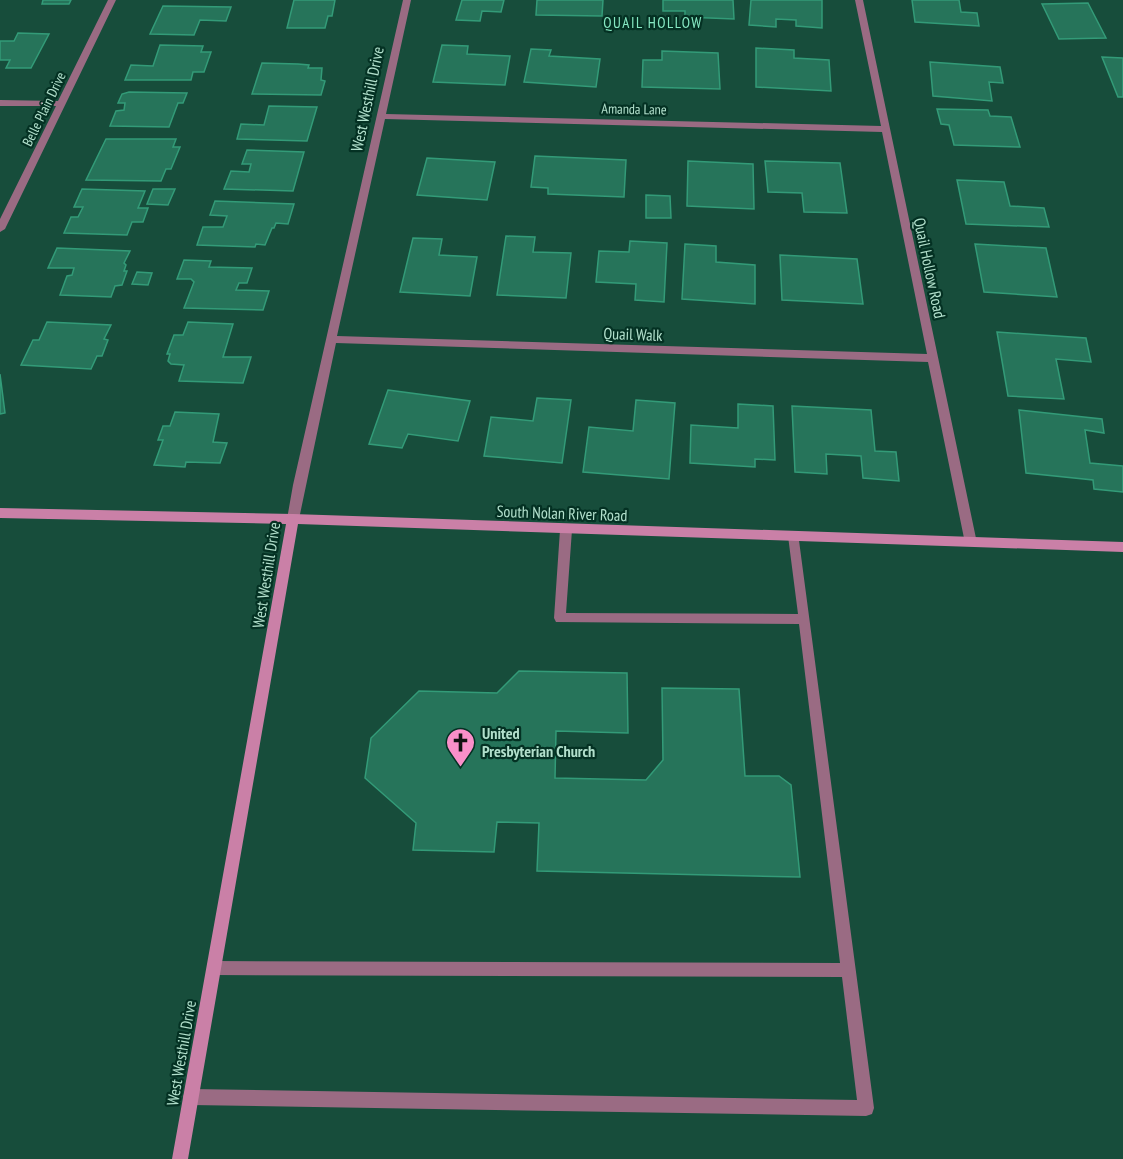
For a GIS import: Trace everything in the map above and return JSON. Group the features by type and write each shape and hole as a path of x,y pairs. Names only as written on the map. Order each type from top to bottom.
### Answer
{"main road":[{"name":"South Nolan River Road","path":"0,513 293,519 1123,547"},
{"name":"West Westhill Drive","path":"180,1159 293,519"}],"street":[{"name":"Belle Plain Drive","path":"0,229 112,0"},
{"name":"West Westhill Drive","path":"293,519 407,0"},
{"name":"Quail Hollow Road","path":"859,0 971,543"},
{"path":"0,103 61,104"},
{"name":"Amanda Lane","path":"382,116 886,129"},
{"name":"Quail Walk","path":"332,339 933,358"},
{"path":"566,530 560,618 803,619"},
{"path":"191,1097 866,1108 794,536"},
{"path":"214,968 848,970"}],"building":[{"path":"43,0 71,0 69,4 42,4"},
{"path":"294,0 335,0 332,16 328,16 325,28 287,28"},
{"path":"462,0 504,0 501,12 482,11 480,21 456,20"},
{"path":"537,0 603,0 602,16 536,15"},
{"path":"663,0 733,0 734,19 685,17 685,11 663,11"},
{"path":"751,0 822,0 822,28 796,26 796,20 776,19 776,27 749,25"},
{"path":"912,0 959,0 961,12 977,13 979,26 915,22"},
{"path":"1088,3 1106,38 1059,39 1042,4"},
{"path":"163,6 231,7 226,21 200,20 194,35 150,34"},
{"path":"18,33 49,34 31,68 6,68 10,60 0,60 0,41 14,41"},
{"path":"160,45 203,46 201,52 211,52 204,72 193,72 191,80 125,80 131,65 153,66"},
{"path":"442,45 468,46 467,54 510,56 505,85 433,82"},
{"path":"756,48 794,50 794,58 829,60 831,91 756,87"},
{"path":"531,49 551,50 549,56 600,59 596,87 524,82"},
{"path":"662,51 718,53 720,89 642,87 643,60 662,60"},
{"path":"1102,57 1123,58 1123,97 1118,97"},
{"path":"930,62 1000,67 1003,83 989,82 992,101 933,96"},
{"path":"262,63 298,64 309,65 308,68 322,68 321,80 325,81 321,95 252,94"},
{"path":"129,92 187,93 183,103 178,103 169,127 110,126 116,111 124,110 125,103 118,103 122,94"},
{"path":"269,106 317,107 307,141 237,139 241,124 264,125"},
{"path":"937,109 988,110 990,116 1011,117 1020,147 954,145 949,125 941,124"},
{"path":"106,139 176,139 173,147 180,147 171,169 166,169 161,181 86,180"},
{"path":"247,150 304,152 293,191 224,189 231,171 249,172 251,164 242,164"},
{"path":"535,156 626,160 624,197 548,194 548,188 531,187"},
{"path":"427,158 495,162 487,200 417,195"},
{"path":"688,161 753,164 754,209 687,206"},
{"path":"765,161 840,163 847,213 804,212 802,193 768,192"},
{"path":"957,180 1004,182 1010,206 1044,208 1049,227 966,224"},
{"path":"82,189 145,191 138,208 148,208 143,222 132,222 127,235 64,233 71,217 78,217 83,207 74,207"},
{"path":"153,189 175,189 168,205 147,204"},
{"path":"646,195 670,196 671,218 646,218"},
{"path":"215,201 294,204 288,224 276,223 265,245 256,244 255,247 197,245 203,227 223,227 227,216 210,215"},
{"path":"506,236 535,237 533,252 571,253 566,298 497,295"},
{"path":"413,238 442,239 439,255 477,257 470,296 400,292"},
{"path":"630,241 667,243 664,302 635,300 636,284 596,282 599,251 629,252"},
{"path":"685,244 716,246 716,262 755,265 755,304 682,299"},
{"path":"975,244 1046,248 1057,297 984,292"},
{"path":"57,248 130,251 124,263 126,265 124,271 127,271 122,285 115,286 111,297 60,295 67,276 72,275 74,268 48,268"},
{"path":"780,255 857,259 863,304 782,300"},
{"path":"184,260 211,261 209,267 252,268 247,283 239,283 236,290 269,291 263,310 184,308 194,282 191,279 177,279"},
{"path":"137,272 152,273 148,285 132,284"},
{"path":"47,322 111,325 104,339 108,340 102,356 97,356 91,369 21,365 33,340 39,340"},
{"path":"188,322 233,324 223,357 251,357 243,383 179,381 184,365 171,364 168,361 170,354 167,354 174,335 183,335"},
{"path":"997,332 1086,338 1091,362 1056,359 1064,399 1008,396"},
{"path":"0,374 5,413 0,414"},
{"path":"388,390 470,401 458,441 408,434 402,448 369,444"},
{"path":"537,398 571,400 562,463 484,456 491,417 533,421"},
{"path":"636,400 675,403 669,479 583,472 589,427 633,431"},
{"path":"738,404 773,406 775,460 755,459 755,467 690,463 691,425 738,428"},
{"path":"792,406 871,410 875,451 896,452 899,481 863,478 861,456 826,454 827,474 795,472"},
{"path":"1019,410 1102,419 1104,433 1085,430 1090,463 1123,466 1123,492 1094,489 1093,480 1026,473"},
{"path":"175,412 219,414 213,442 227,443 220,463 186,462 185,467 154,465 163,440 158,440 163,426 170,426"},
{"name":"United Presbyterian Church","path":"519,671 627,673 628,733 556,731 555,778 646,780 663,760 662,688 739,689 745,776 779,776 791,785 800,877 537,871 539,823 497,822 494,852 413,850 416,823 365,778 371,738 419,691 497,693"}],"place":[{"name":"United Presbyterian Church","path":"461,768"}],"district":[{"name":"QUAIL HOLLOW","path":"653,22"}]}
